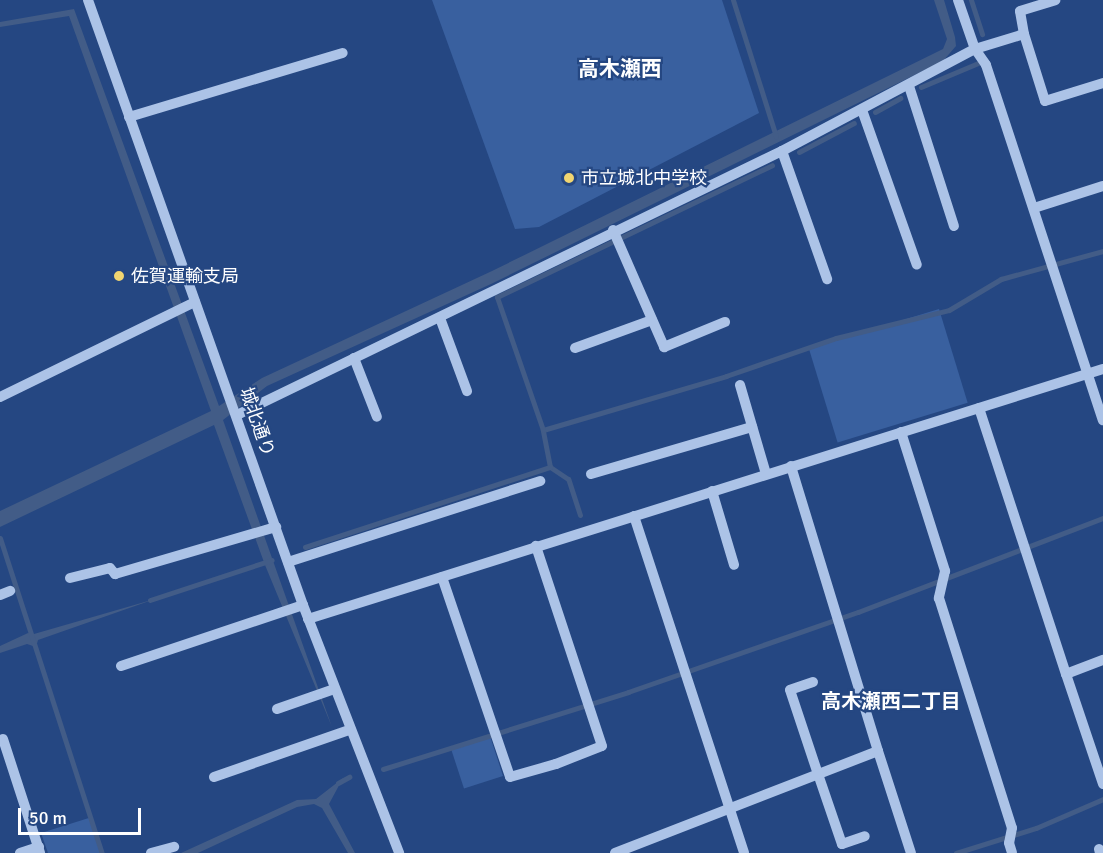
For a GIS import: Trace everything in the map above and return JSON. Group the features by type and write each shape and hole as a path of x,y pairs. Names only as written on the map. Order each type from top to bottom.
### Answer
{"street":[{"name":"城北通り","path":"88,0 190,304 230,394 271,528 288,561 292,609 308,619 324,692 349,730 399,853"},
{"path":"958,0 975,49 986,65 1103,420"},
{"path":"1055,0 1020,11 1023,34 1045,101 1103,83"},
{"path":"237,415 354,357 441,318 613,230 782,151 909,86 975,49 1023,34"},
{"path":"129,117 343,53"},
{"path":"909,86 954,226"},
{"path":"862,110 917,265"},
{"path":"782,151 827,279"},
{"path":"1034,208 1103,186"},
{"path":"613,230 664,347 725,322"},
{"path":"0,397 190,304"},
{"path":"441,318 467,391"},
{"path":"575,348 652,320"},
{"path":"354,357 376,417"},
{"path":"308,619 1103,369"},
{"path":"740,386 766,474"},
{"path":"980,408 1103,784"},
{"path":"591,474 752,427"},
{"path":"901,432 945,571 939,598 1012,828 1010,848"},
{"path":"791,466 838,612 841,640 911,853"},
{"path":"288,561 540,481"},
{"path":"712,491 734,565"},
{"path":"634,516 744,853"},
{"path":"70,578 110,568 115,574 271,528"},
{"path":"442,577 510,777 556,764 602,747 536,546"},
{"path":"121,666 292,609"},
{"path":"1066,674 1103,660"},
{"path":"813,682 790,690 818,774 842,844 865,836"},
{"path":"276,709 324,692"},
{"path":"214,777 349,730"},
{"path":"3,739 40,850 20,853"},
{"path":"615,853 635,849 728,809 878,751"},
{"path":"151,853 174,847"}],"shaded area":[{"name":"市立城北中学校","path":"432,0 722,0 759,113 539,227 515,229"},
{"path":"934,0 944,0 955,37 956,46 943,61 491,284 267,386 223,420 332,727 265,565 214,425 0,527 0,511 211,411 69,16 0,27 0,22 74,9 219,406 262,378 492,271 943,49 947,39"},
{"path":"939,309 968,403 838,442 809,349"},
{"path":"155,599 38,640 36,647 27,644 0,653 0,646 28,633 34,634"},
{"path":"490,736 503,776 464,789 451,749"},
{"path":"343,778 329,804 355,853 348,853 322,808 314,804 297,807 198,853 181,853 297,800 316,799"},
{"path":"92,817 104,853 48,853 41,833"}],"waterway":[{"path":"733,0 776,136"},
{"path":"971,0 982,34"},
{"path":"921,87 978,63"},
{"path":"875,112 900,98"},
{"path":"799,152 854,123"},
{"path":"580,515 568,479 550,467 543,430 497,297 772,165"},
{"path":"543,430 726,376 836,338 949,310 1001,279 1103,251"},
{"path":"305,547 550,467"},
{"path":"383,769 628,692 858,612 1103,518"},
{"path":"0,538 102,853"},
{"path":"150,600 272,560"},
{"path":"338,783 349,777"},
{"path":"956,853 1036,828 1103,799"}],"place":[{"name":"市立城北中学校","path":"569,178"},
{"name":"佐賀運輸支局","path":"119,276"}],"district":[{"name":"高木瀬西","path":"620,69"},
{"name":"高木瀬西二丁目","path":"891,701"}]}
